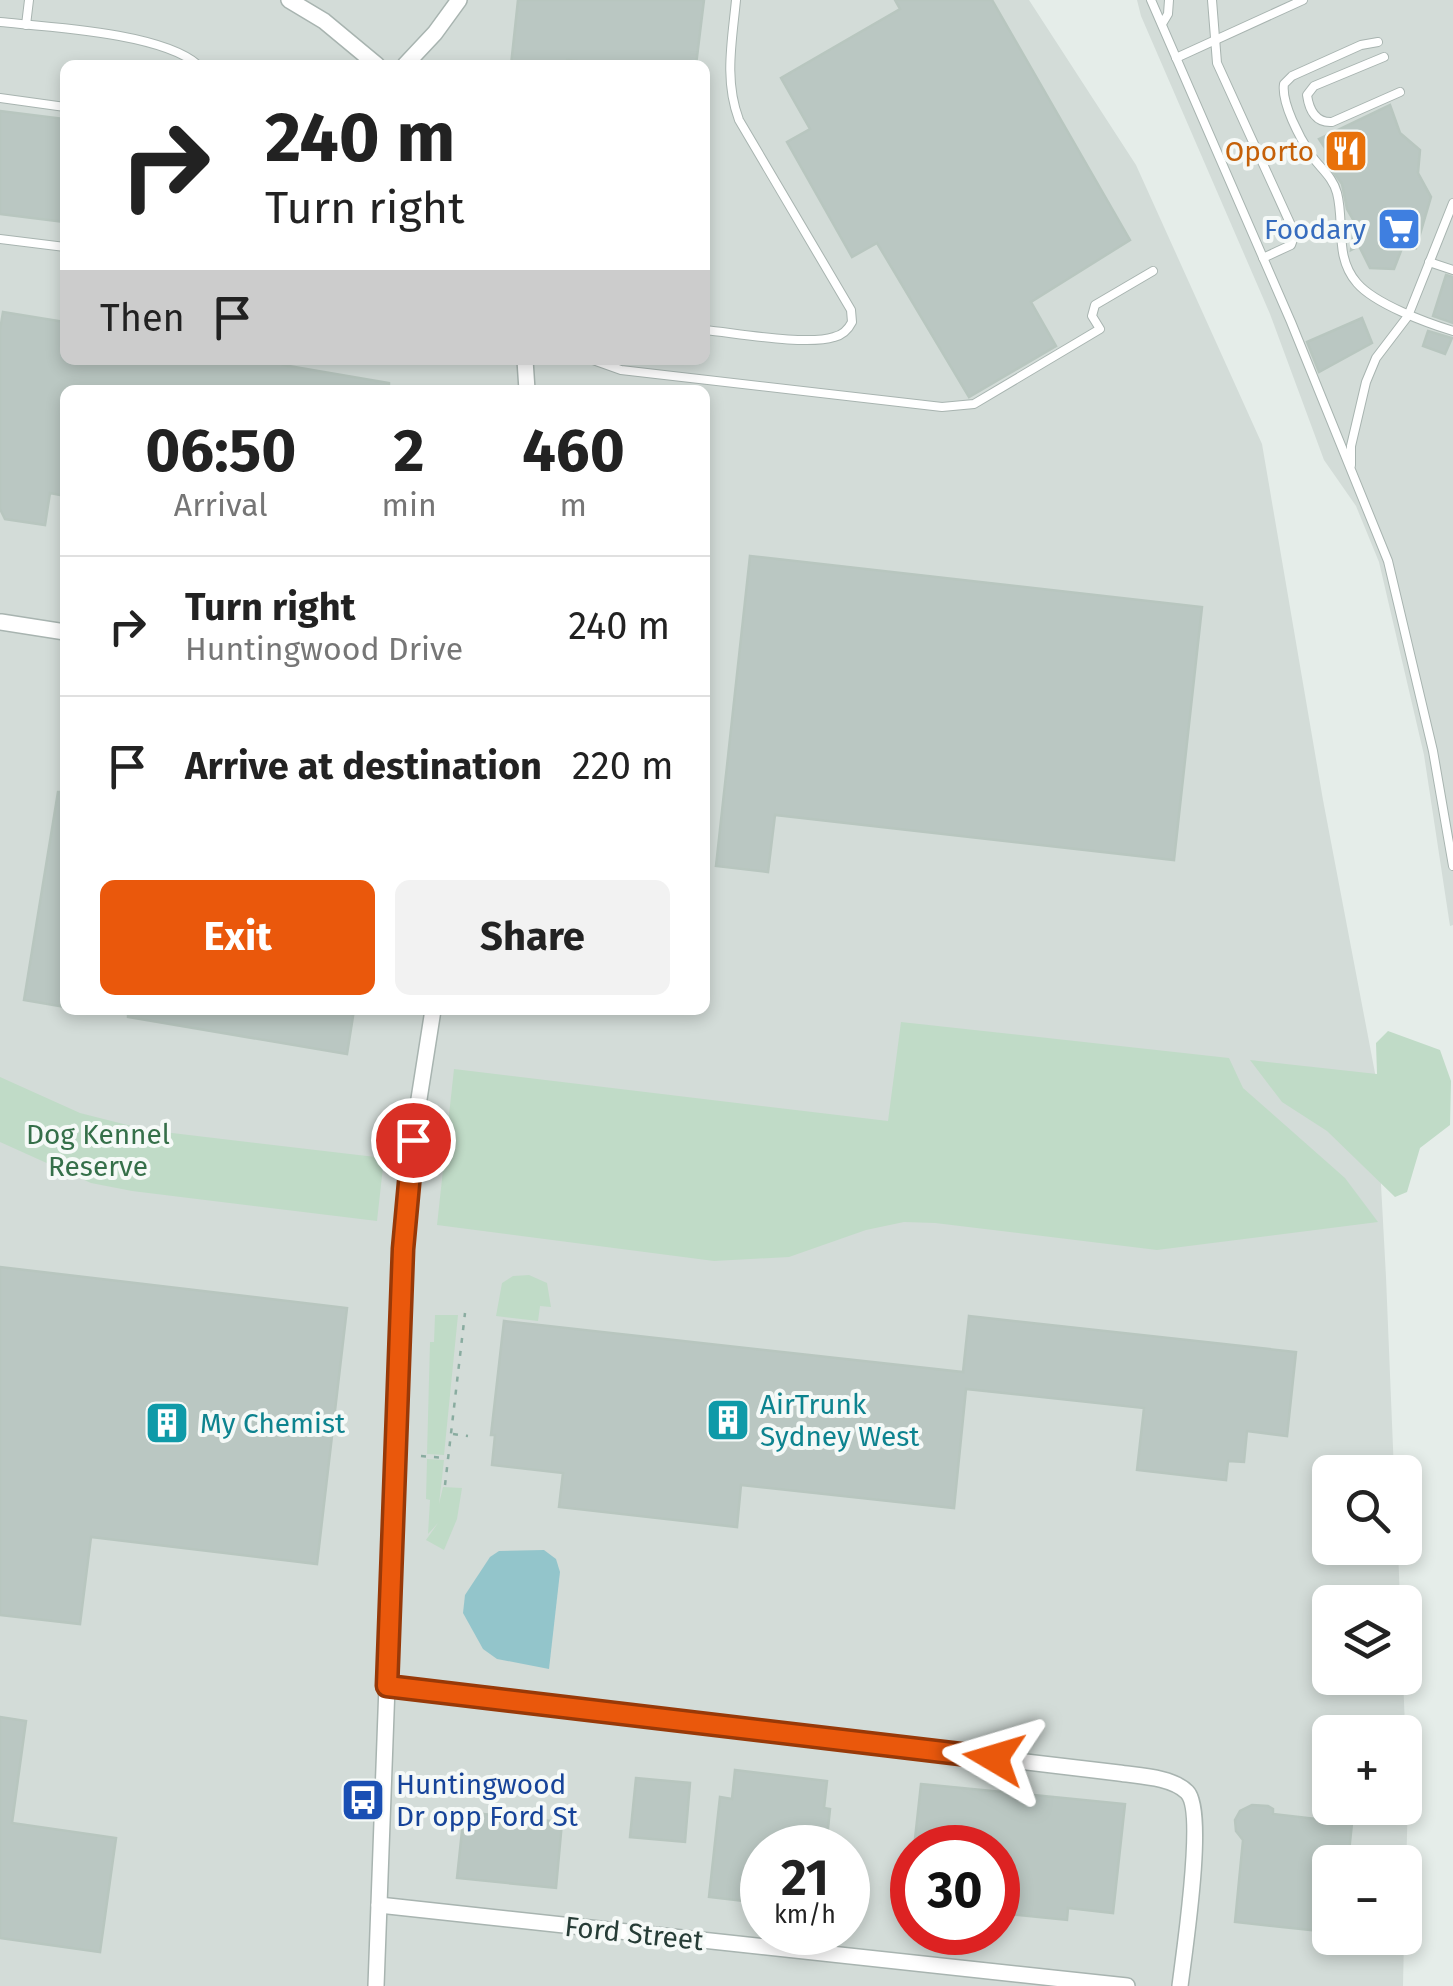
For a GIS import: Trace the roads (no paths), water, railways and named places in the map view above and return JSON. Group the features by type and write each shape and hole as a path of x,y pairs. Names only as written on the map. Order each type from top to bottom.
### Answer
{"street":[{"path":"289,0 324,21 371,60"},
{"path":"410,60 459,0"},
{"path":"0,622 60,631"},
{"path":"376,1986 406,1203 432,1015"},
{"path":"387,1686 1119,1773 1172,1783 1187,1792 1195,1806 1196,1832 1180,1986"},
{"name":"Ford Street","path":"380,1905 1127,1986"}],"lane":[{"path":"26,24 29,0"},
{"path":"710,330 813,340 833,338 846,332 852,322 850,310 738,120 731,101 729,65 736,0"},
{"path":"1151,0 1388,561 1434,751 1453,866"},
{"path":"1162,24 1169,0"},
{"path":"1212,0 1216,63 1295,234 1290,245 1263,258"},
{"path":"1272,0 1275,13"},
{"path":"1176,58 1303,0"},
{"path":"0,22 146,42 184,53 192,60"},
{"path":"1378,42 1361,45 1292,76 1282,92 1310,153 1338,194 1340,242 1353,277 1362,288 1408,316 1453,332"},
{"path":"1384,56 1314,86 1306,98 1313,115 1332,122 1400,92"},
{"path":"0,98 60,106"},
{"path":"1351,472 1351,446 1366,382 1376,358 1408,316 1453,204"},
{"path":"0,239 60,247"},
{"path":"1429,262 1453,270"},
{"path":"607,365 621,370 962,407 974,404 1100,329 1092,316 1095,304 1153,271"}],"water":[{"path":"544,1550 556,1559 560,1572 549,1669 497,1659 483,1649 463,1613 465,1595 490,1557 499,1551"}],"place":[{"name":"Oporto","path":"1346,151"},
{"name":"Foodary","path":"1399,229"},
{"name":"AirTrunk Sydney West","path":"728,1420"},
{"name":"My Chemist","path":"167,1423"},
{"name":"Huntingwood Dr opp Ford St","path":"363,1800"}],"park label":[{"name":"Dog Kennel Reserve","path":"98,1150"}]}
